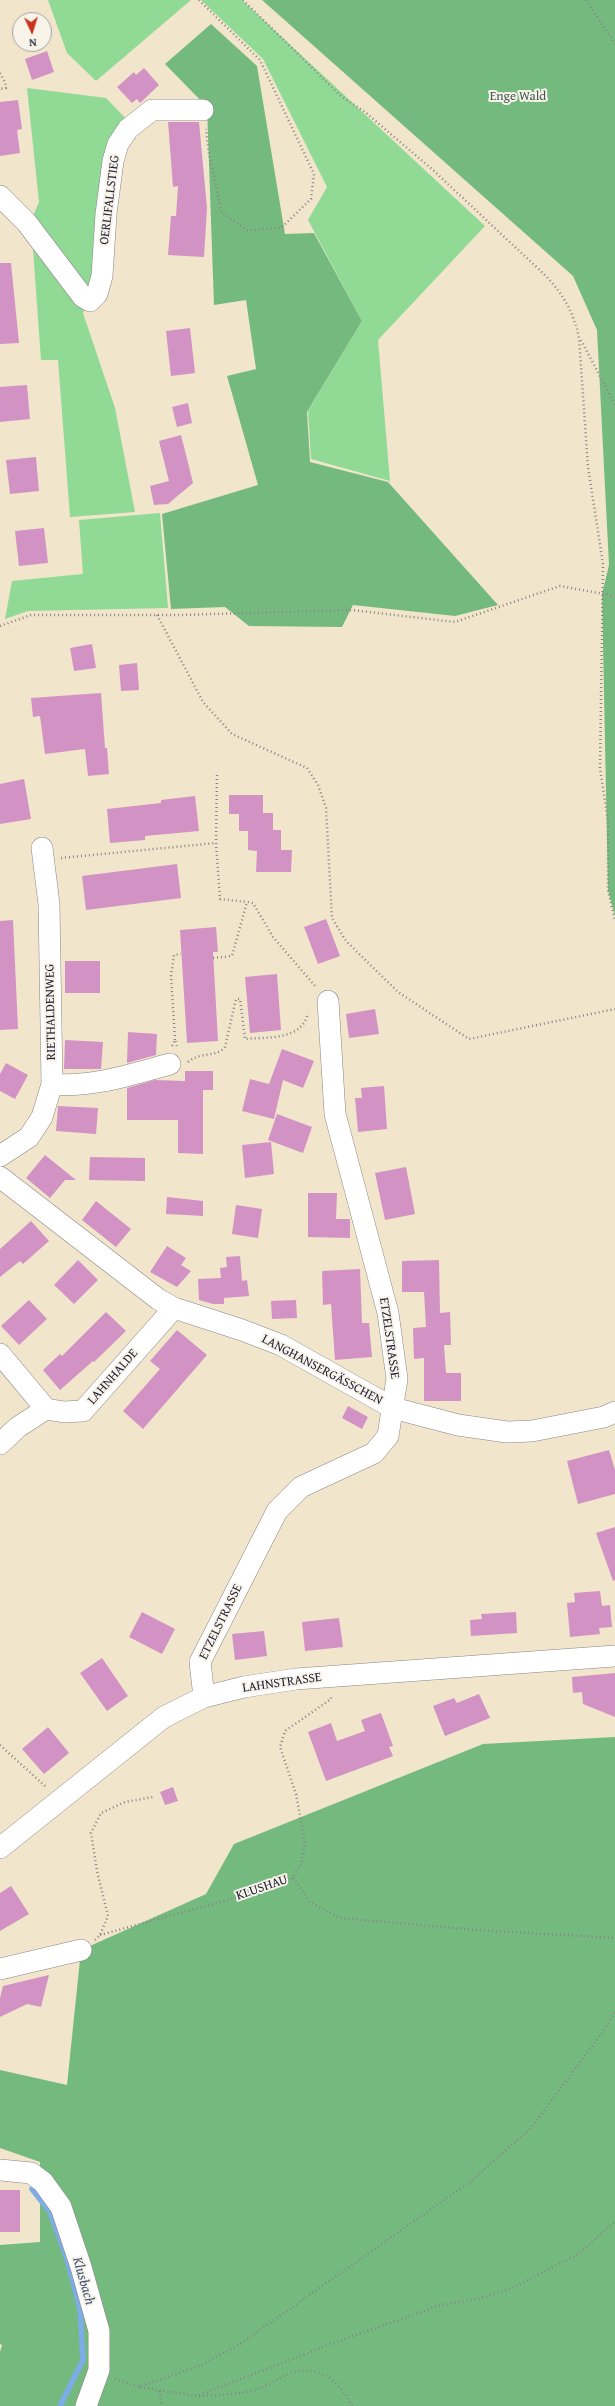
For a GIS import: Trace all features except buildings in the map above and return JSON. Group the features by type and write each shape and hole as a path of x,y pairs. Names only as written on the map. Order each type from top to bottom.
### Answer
{"street":[{"name":"OERLIFALLSTIEG","path":"0,196 27,223 75,288 83,297 90,301 97,294 102,276 106,214 113,161 118,144 128,129 152,110 203,110"},
{"name":"RIETHALDENWEG","path":"0,1156 29,1137 42,1118 52,1084 50,925 43,854"},
{"name":"ETZELSTRASSE","path":"204,1697 200,1662 277,1511 301,1487 374,1453 388,1436 393,1408 397,1380 388,1313 335,1114 328,1001"},
{"path":"52,1084 66,1086 111,1080 178,1058"},
{"name":"LANGHANSERGÄSSCHEN","path":"0,1177 158,1299 174,1308 242,1330 281,1345 393,1408 458,1425 507,1432 532,1431 604,1417 615,1412"},
{"name":"LAHNHALDE","path":"46,1409 64,1412 83,1410 174,1308"},
{"path":"0,1354 46,1409 18,1426 0,1444"},
{"name":"LAHNSTRASSE","path":"0,1848 164,1717 204,1697 244,1687 332,1677 615,1656"},
{"path":"0,1968 81,1950"},
{"path":"0,2170 31,2173 43,2182 61,2207 82,2267 99,2331 99,2370 86,2406"}],"path":[{"path":"200,0 260,60 314,174 311,199 280,228 247,230 222,213 209,154 203,110"},
{"path":"243,0 341,96 365,112 433,170 546,276 559,289 575,318 579,338 588,467 603,564 600,768 608,821 608,890 615,921"},
{"path":"586,0 615,44"},
{"path":"0,73 5,82 6,88 0,89"},
{"path":"579,338 615,405"},
{"path":"0,626 31,615 156,615 352,610 455,622 560,586 615,596"},
{"path":"156,615 203,702 232,734 307,768 318,785 326,808 332,918 346,941 398,992 469,1039 615,1009"},
{"path":"217,775 216,843 220,899 253,903 273,937 328,1001"},
{"path":"43,854 216,843"},
{"path":"213,958 232,956 247,902"},
{"path":"178,1058 175,1040 171,976 174,955 181,954"},
{"path":"175,1040 173,1042 178,1058 186,1064 196,1055 208,1055 222,1050 225,1047 236,999 240,999 245,1039 285,1036 298,1028 307,1017 309,1011"},
{"name":"KLUSHAU","path":"100,1935 278,1886 293,1878 301,1864 305,1843 296,1794 280,1747 285,1731 331,1699 332,1677"},
{"path":"0,1745 59,1800"},
{"path":"81,1950 87,1948 100,1935 108,1916 97,1871 91,1833 101,1813 125,1802 153,1797"},
{"path":"293,1878 311,1903 340,1918 477,1930 615,1938"},
{"path":"139,2387 201,2364 240,2344 471,2181 531,2128 602,2033 615,2012"},
{"path":"197,2396 336,2342 441,2305 477,2299 512,2288 580,2253 615,2221"},
{"path":"99,2370 118,2381 139,2387 197,2396 231,2395 256,2389 292,2373 308,2371 322,2372 337,2382 352,2406"},
{"path":"159,2390 162,2406"}],"green space":[{"path":"48,0 191,0 96,81 67,53"},
{"path":"201,0 242,0 485,226 378,340 390,481 311,459 308,411 362,321 308,220 327,187 263,59"},
{"name":"Enge Wald","path":"262,0 615,0 615,916 608,890 602,594 609,565 597,330 573,276"},
{"path":"211,24 257,66 285,234 314,233 362,321 307,412 310,462 388,482 498,605 455,616 353,605 342,627 249,626 225,607 171,609 162,514 258,485 227,376 256,369 246,300 214,305 207,107 165,64"},
{"path":"27,88 106,98 130,123 98,274 83,313 115,408 135,512 70,517 58,360 41,360 31,221 39,202"},
{"path":"160,513 168,608 28,611 5,619 12,581 83,574 79,520"},
{"path":"615,1737 615,2406 0,2406 0,2352 2,2345 0,2344 0,2245 40,2242 40,2162 0,2148 0,2070 67,2085 81,1950 206,1894 234,1844 483,1744"}],"waterway":[{"name":"Klusbach","path":"32,2189 50,2212 67,2259 80,2309 83,2360 60,2406"}]}
